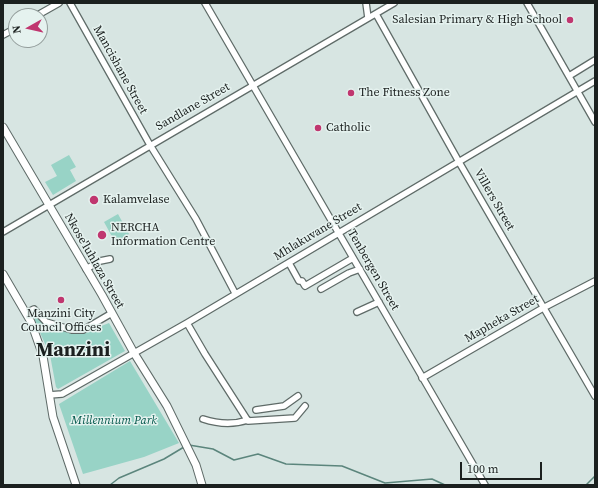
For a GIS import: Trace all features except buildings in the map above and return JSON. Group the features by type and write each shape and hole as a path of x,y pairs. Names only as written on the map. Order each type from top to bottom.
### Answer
{"main road":[{"name":"Nkose'luhlaza Street","path":"3,127 134,353 167,406 196,465 202,485"},
{"path":"3,274 31,322 43,356 53,417 75,483"}],"street":[{"path":"48,9 58,3"},
{"name":"Mancishane Street","path":"70,3 150,145 196,219 235,293"},
{"name":"Tenbergen Street","path":"205,3 484,483"},
{"path":"366,3 368,18"},
{"name":"Sandlane Street","path":"3,232 394,3"},
{"path":"527,3 595,122"},
{"name":"Villers Street","path":"376,14 459,162 595,396"},
{"path":"569,76 595,60"},
{"name":"Mhlakuvane Street","path":"49,395 62,394 187,323 235,293 595,81"},
{"path":"289,262 299,281 302,281 305,286 353,258"},
{"path":"86,269 100,261 110,259"},
{"path":"321,289 349,273 360,270"},
{"name":"Mapheka Street","path":"422,378 543,308 595,281"},
{"path":"357,312 379,302"},
{"path":"26,313 34,309 46,322 72,330 83,330 112,313"},
{"path":"187,323 205,354 248,420"},
{"path":"256,410 284,406 298,396"},
{"path":"203,419 211,422 229,424 248,420 254,421 295,418 304,406"}],"green space":[{"path":"69,155 76,167 70,170 76,181 53,195 45,182 57,176 51,165"},
{"path":"118,214 129,234 115,242 104,222"},
{"path":"38,316 49,328 81,334 109,323 125,351 58,389 56,387 50,355 34,319"},
{"name":"Millennium Park","path":"130,361 179,443 144,457 83,474 59,404"}],"waterway":[{"path":"189,445 213,449 234,460 258,454 286,464 342,466 385,483 432,479 445,485"},
{"path":"110,485 119,478 164,459 184,447"},
{"path":"586,485 595,476"}],"place":[{"name":"Salesian Primary & High School","path":"570,20"},
{"name":"The Fitness Zone","path":"351,93"},
{"name":"Catholic","path":"318,128"},
{"name":"Kalamvelase","path":"94,200"},
{"name":"NERCHA Information Centre","path":"102,235"},
{"name":"Manzini City Council Offices","path":"61,300"}],"district":[{"name":"Manzini","path":"73,351"}]}
